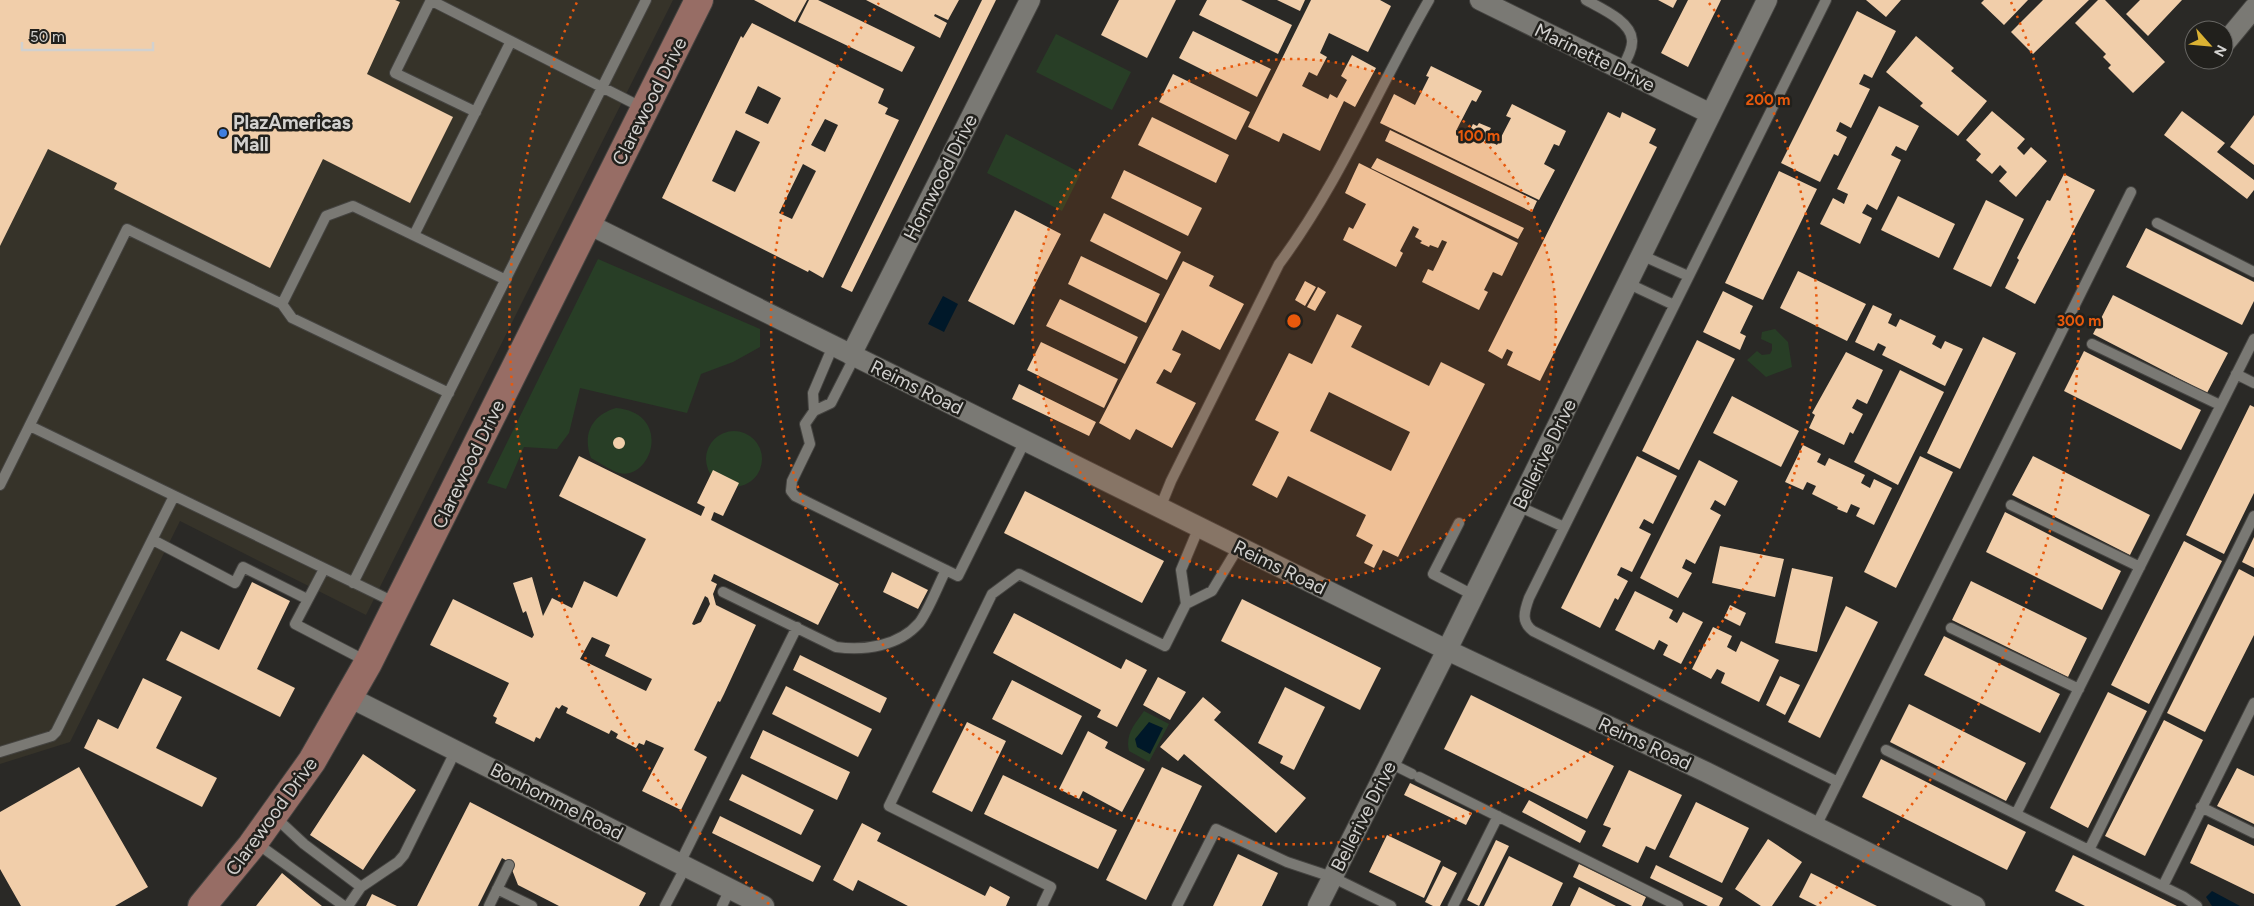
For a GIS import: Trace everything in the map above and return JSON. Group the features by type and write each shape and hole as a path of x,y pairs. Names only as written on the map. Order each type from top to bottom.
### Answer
{"street":[{"name":"Clarewood Drive","path":"202,906 254,842 312,761 368,663 399,605 699,0"},
{"name":"Hornwood Drive","path":"853,356 1030,0"},
{"name":"Bellerive Drive","path":"1318,906 1447,650 1767,0"},
{"name":"Marinette Drive","path":"1482,1 1711,114"},
{"path":"2234,32 2254,8"},
{"name":"Reims Road","path":"588,224 1447,650 1816,826 1975,906"},
{"name":"Bonhomme Road","path":"349,696 683,864 726,897 764,906"}],"lane":[{"path":"476,112 395,73 432,0 645,109"},
{"path":"354,583 646,0"},
{"path":"1160,508 1171,481 1279,264 1300,236 1328,192 1430,0"},
{"path":"1586,0 1616,18 1629,32 1632,40 1631,49 1621,70"},
{"path":"1826,0 1529,598 1524,621 1528,627 1838,782"},
{"path":"414,235 511,41"},
{"path":"1816,826 2131,192"},
{"path":"282,304 326,216 353,206 506,280"},
{"path":"2157,224 2254,272"},
{"path":"0,485 127,229 282,304 292,318 449,393"},
{"path":"1641,255 1688,276"},
{"path":"1627,283 1674,305"},
{"path":"2016,814 2254,339"},
{"path":"2092,344 2220,405"},
{"path":"814,411 812,393 833,346"},
{"path":"853,356 831,403 814,411 806,424 810,444 792,481 791,490 795,496 958,576 1025,441"},
{"path":"2236,374 2254,383"},
{"path":"30,426 399,605"},
{"path":"0,752 52,736 56,732 174,496"},
{"path":"2011,505 2140,566"},
{"path":"1518,506 1564,527"},
{"path":"2089,850 2254,516"},
{"path":"1459,523 1434,574 1473,595"},
{"path":"1042,906 1051,887 889,806 992,594 1019,574 1165,646 1186,604 1181,570 1199,527"},
{"path":"152,540 235,583 243,567 307,599"},
{"path":"1186,604 1212,591 1239,546"},
{"path":"324,568 295,624 368,663"},
{"path":"723,592 836,647 852,650 892,643 919,622 946,570"},
{"path":"665,906 683,864 797,627"},
{"path":"1951,628 2079,689"},
{"path":"2163,886 2254,702"},
{"path":"254,842 346,906 361,887 398,862 404,855 456,750"},
{"path":"1886,750 2163,886 2197,906"},
{"path":"1390,762 1675,905"},
{"path":"2202,807 2254,833"},
{"path":"273,815 304,844 361,887"},
{"path":"1453,906 1498,816"},
{"path":"1177,906 1216,829 1287,862 1332,877 1391,906"},
{"path":"489,906 509,865"},
{"path":"498,889 532,906"}],"shaded area":[{"name":"PlazAmericas Mall","path":"0,0 673,0 366,615 180,521 70,742 0,764"}],"green space":[{"path":"1056,34 1131,72 1112,110 1036,72"},
{"path":"1006,134 1081,173 1062,211 987,173"},
{"path":"598,259 760,329 760,347 733,362 701,374 687,413 580,388 569,433 557,449 524,447 506,489 487,483"},
{"path":"1775,329 1788,342 1792,367 1766,377 1747,360 1757,351 1762,355 1770,354 1772,344 1761,339 1762,332"},
{"path":"616,408 634,413 645,421 651,433 648,457 640,467 631,473 619,473 591,458 588,441 591,427 601,415"},
{"path":"728,431 740,431 750,435 758,443 762,459 758,475 750,483 740,487 728,487 718,483 710,475 706,465 706,453 710,443 718,435"},
{"path":"1144,711 1169,724 1149,762 1129,751 1128,745 1128,739 1134,725"}],"water":[{"path":"943,296 958,304 944,332 928,324"},
{"path":"1149,722 1163,728 1150,754 1137,747 1135,739"},
{"path":"2212,891 2240,906 2212,906 2206,897"}],"building":[{"name":"PlazAmericas Mall","path":"0,0 395,0 400,2 367,74 453,117 410,203 323,159 270,268 114,189 117,183 48,149 0,246"},
{"path":"754,0 807,0 795,22"},
{"path":"809,0 818,0 915,47 902,72 798,22"},
{"path":"866,0 959,0 948,20 935,14 934,16 947,23 940,38"},
{"path":"982,0 996,0 852,292 841,287"},
{"path":"1119,0 1176,0 1147,58 1101,35"},
{"path":"1207,0 1241,0 1292,25 1278,54 1199,15"},
{"path":"1277,0 1305,0 1300,11"},
{"path":"1311,0 1380,0 1391,6 1368,52 1329,33 1320,53 1327,57 1317,76 1309,72 1302,86 1328,99 1330,94 1337,98 1347,80 1341,76 1352,55 1376,68 1355,107 1344,101 1320,151 1283,133 1279,142 1248,127"},
{"path":"1658,0 1677,0 1673,8"},
{"path":"1688,0 1721,0 1688,67 1661,53"},
{"path":"1866,0 1901,0 1886,17"},
{"path":"1984,0 2028,0 2004,25 1981,3"},
{"path":"2043,0 2089,0 2033,54 2011,32"},
{"path":"2098,0 2105,0 2165,62 2133,93 2108,68 2111,65 2103,57 2106,54 2075,23"},
{"path":"2140,0 2182,0 2148,36 2126,14"},
{"path":"1857,11 1896,31 1872,78 1864,74 1859,84 1870,89 1851,128 1840,122 1836,131 1847,137 1838,156 1834,154 1820,182 1781,163"},
{"path":"752,23 884,89 878,103 888,108 885,114 899,120 823,278 662,198 741,36 743,38","holes":["758,86 781,98 768,124 745,113","825,119 838,125 825,152 811,145","736,130 760,142 735,192 712,181","803,164 816,171 792,219 779,213"]},
{"path":"1193,31 1271,69 1257,97 1179,58"},
{"path":"1916,36 1954,68 1951,71 1987,101 1958,136 1920,106 1923,103 1886,72"},
{"path":"1431,66 1482,91 1476,102 1472,100 1457,129 1468,134 1473,124 1477,126 1479,123 1491,128 1489,131 1494,134 1490,141 1497,145 1511,118 1506,116 1512,104 1566,131 1559,146 1554,144 1544,164 1555,170 1539,200 1380,123 1394,94 1415,105 1429,77 1426,76"},
{"path":"1173,74 1250,112 1236,140 1159,102"},
{"path":"1879,106 1919,126 1906,151 1896,146 1891,155 1901,160 1877,210 1867,204 1862,213 1872,218 1860,244 1820,224 1833,198 1844,204 1848,194 1837,189"},
{"path":"1992,111 2025,139 2017,148 2024,155 2031,147 2047,161 2016,197 1999,181 2007,172 2000,165 1992,174 1976,160 1981,154 1966,140"},
{"path":"2182,111 2225,143 2217,152 2254,180 2254,190 2247,199 2164,135"},
{"path":"1608,112 1620,118 1622,112 1656,129 1649,143 1657,147 1540,381 1507,365 1513,352 1507,349 1502,359 1488,351"},
{"path":"2254,115 2254,165 2230,147"},
{"path":"1152,117 1229,155 1216,183 1138,145"},
{"path":"1390,130 1537,201 1532,212 1385,141"},
{"path":"1377,158 1524,228 1518,239 1371,168"},
{"path":"1359,163 1518,243 1502,276 1493,272 1484,290 1488,292 1479,310 1422,282 1428,269 1433,271 1447,242 1442,240 1438,248 1420,243 1422,241 1415,237 1419,229 1413,226 1400,251 1403,253 1396,267 1343,240 1349,227 1353,229 1366,204 1345,193"},
{"path":"1124,170 1202,208 1188,236 1111,198"},
{"path":"1779,171 1817,189 1763,300 1725,283"},
{"path":"2064,174 2095,190 2035,304 2005,288 2019,260 2017,258 2047,200 2050,201"},
{"path":"1898,196 1955,224 1939,258 1881,230"},
{"path":"1986,200 2024,219 1991,287 1953,269"},
{"path":"1015,210 1061,234 1014,325 968,301"},
{"path":"1104,213 1181,252 1167,280 1090,241"},
{"path":"2146,228 2254,282 2254,301 2242,325 2126,267"},
{"path":"1081,256 1160,294 1146,323 1068,284"},
{"path":"1183,261 1214,276 1209,286 1244,304 1220,350 1182,330 1172,350 1181,354 1171,373 1164,369 1156,383 1196,403 1172,448 1136,429 1130,440 1099,423"},
{"path":"1798,271 1866,304 1847,341 1780,308"},
{"path":"1305,281 1316,287 1305,306 1295,300"},
{"path":"1318,287 1326,292 1315,311 1307,307"},
{"path":"1723,291 1753,306 1740,333 1746,336 1740,350 1703,332"},
{"path":"2113,295 2228,353 2207,393 2093,334"},
{"path":"1060,299 1138,337 1125,364 1046,326"},
{"path":"1873,305 1892,314 1888,323 1896,327 1900,319 1936,336 1932,344 1941,349 1945,341 1963,349 1945,386 1882,355 1886,347 1878,343 1874,351 1855,342"},
{"path":"1337,314 1362,326 1351,347 1429,386 1441,362 1485,384 1398,557 1383,550 1374,568 1364,563 1373,545 1356,536 1366,515 1288,476 1277,498 1252,485 1279,432 1255,420 1289,353 1312,364","holes":["1329,392 1410,432 1391,471 1310,431"]},
{"path":"1983,337 2016,353 1960,469 1927,453"},
{"path":"1697,340 1735,359 1679,470 1642,451"},
{"path":"1041,342 1118,379 1104,408 1027,370"},
{"path":"2084,351 2201,410 2181,450 2064,391"},
{"path":"1846,352 1883,370 1867,404 1857,399 1852,408 1863,414 1853,434 1850,432 1844,445 1809,428 1815,415 1812,413"},
{"path":"1900,370 1944,392 1898,485 1854,462"},
{"path":"1019,384 1096,422 1089,436 1012,399"},
{"path":"1732,396 1799,431 1781,467 1713,433"},
{"path":"2250,405 2254,407 2254,493 2224,554 2186,535"},
{"path":"617,437 621,437 625,443 621,449 617,449 613,445 613,441"},
{"path":"1803,445 1821,454 1817,462 1825,466 1829,458 1865,475 1861,483 1870,488 1874,479 1892,488 1874,525 1856,516 1860,508 1851,504 1847,513 1812,494 1816,486 1807,482 1803,490 1785,482"},
{"path":"579,456 701,516 705,507 697,503 713,470 739,483 723,516 714,512 711,520 839,584 818,625 714,574 711,581 717,584 713,594 716,605 756,625 724,694 720,702 718,701 694,750 707,757 681,810 642,791 664,748 646,740 644,745 639,743 636,748 616,738 618,734 611,730 609,734 566,713 568,708 562,705 559,709 556,707 540,739 536,737 534,742 495,723 497,718 493,716 509,683 430,645 453,599 532,638 534,635 526,611 523,613 513,583 532,577 543,616 552,598 572,608 584,581 617,597 646,539 559,496","holes":["705,596 710,604 701,622 694,625 692,624","592,637 610,645 605,656 652,679 646,691 580,659"]},
{"path":"1637,456 1677,476 1653,524 1644,519 1639,528 1651,534 1632,572 1621,567 1617,575 1628,581 1618,600 1615,598 1600,628 1561,608"},
{"path":"1920,456 1953,472 1896,588 1864,572"},
{"path":"2033,456 2150,515 2130,555 2012,495"},
{"path":"1699,460 1738,481 1725,506 1715,500 1710,509 1721,515 1695,564 1686,559 1682,568 1692,573 1678,598 1640,578"},
{"path":"1025,491 1164,561 1142,603 1004,533"},
{"path":"2005,512 2121,571 2102,610 1986,552"},
{"path":"2254,537 2254,568 2242,562"},
{"path":"2184,541 2222,561 2149,704 2111,685"},
{"path":"1720,546 1784,559 1775,597 1712,583"},
{"path":"1792,568 1833,577 1817,652 1775,643"},
{"path":"2239,569 2254,577 2254,635 2205,732 2167,713"},
{"path":"892,572 928,590 918,609 883,592"},
{"path":"1971,581 2087,638 2068,677 1952,620"},
{"path":"252,582 290,601 257,669 295,688 280,717 166,660 181,631 219,650"},
{"path":"1635,591 1673,610 1669,618 1677,623 1683,612 1703,622 1681,664 1663,655 1668,645 1659,640 1654,650 1615,630"},
{"path":"1242,599 1381,668 1360,710 1221,641"},
{"path":"1730,605 1746,613 1740,626 1724,618"},
{"path":"1846,606 1878,622 1820,738 1788,722"},
{"path":"1014,613 1121,669 1126,659 1147,670 1117,727 1097,717 1101,710 993,653"},
{"path":"1713,627 1732,636 1727,647 1736,652 1741,641 1779,660 1759,702 1721,683 1725,673 1717,669 1711,679 1692,669"},
{"path":"1944,636 2060,694 2040,733 1924,675"},
{"path":"800,655 887,698 880,713 793,670"},
{"path":"1780,676 1800,685 1785,715 1766,705"},
{"path":"1158,677 1186,692 1170,720 1143,705"},
{"path":"143,678 182,697 156,748 217,778 202,807 84,748 98,719 118,729"},
{"path":"1012,680 1082,716 1062,755 992,719"},
{"path":"786,686 872,729 858,757 772,714"},
{"path":"1285,687 1325,707 1294,770 1280,763 1283,756 1258,743"},
{"path":"2108,692 2147,711 2088,828 2050,808"},
{"path":"1471,695 1614,766 1587,819 1444,749"},
{"path":"1203,697 1221,712 1214,720 1306,798 1276,833 1184,754 1178,761 1160,747"},
{"path":"1909,704 2026,763 2006,801 1890,742"},
{"path":"2164,720 2203,740 2145,856 2105,836"},
{"path":"967,722 1006,741 972,812 932,792"},
{"path":"763,730 850,772 837,800 750,758"},
{"path":"1088,731 1108,742 1105,748 1145,769 1122,812 1083,791 1079,799 1059,789"},
{"path":"363,754 416,790 363,870 310,835"},
{"path":"1881,759 2026,832 2007,870 1862,797"},
{"path":"79,767 148,887 115,906 21,906 0,869 0,812"},
{"path":"1162,767 1202,786 1146,900 1106,880"},
{"path":"2237,768 2254,776 2254,824 2217,806"},
{"path":"1629,770 1682,795 1655,850 1646,846 1638,863 1602,846 1611,828 1603,825"},
{"path":"742,774 814,810 801,835 729,800"},
{"path":"1003,775 1117,830 1098,869 984,814"},
{"path":"1410,783 1472,813 1466,825 1404,795"},
{"path":"1529,800 1586,831 1580,843 1522,812"},
{"path":"470,802 646,893 639,906 559,906 518,885 509,862 502,858 478,906 417,906"},
{"path":"1696,802 1749,828 1722,883 1669,857"},
{"path":"720,816 821,866 813,882 712,833"},
{"path":"862,823 881,833 877,841 985,896 990,886 1010,897 1006,906 908,906 858,880 853,891 833,880"},
{"path":"2208,824 2254,846 2254,894 2190,863"},
{"path":"1387,835 1441,861 1424,898 1369,872"},
{"path":"1768,839 1802,862 1772,906 1761,906 1735,889"},
{"path":"1496,840 1509,846 1479,906 1467,900"},
{"path":"1238,854 1278,873 1262,906 1213,906"},
{"path":"2073,855 2177,906 2085,906 2055,891"},
{"path":"1509,856 1563,883 1552,906 1484,906"},
{"path":"1579,864 1646,897 1642,906 1632,906 1573,877"},
{"path":"1656,865 1723,898 1719,906 1708,906 1650,878"},
{"path":"1443,866 1457,873 1440,906 1433,906 1425,902"},
{"path":"282,873 307,894 322,906 256,906"},
{"path":"1811,873 1877,906 1817,906 1799,897"},
{"path":"1579,887 1616,906 1570,906"},
{"path":"372,894 397,906 366,906"}],"place":[{"name":"PlazAmericas Mall","path":"223,133"}]}
